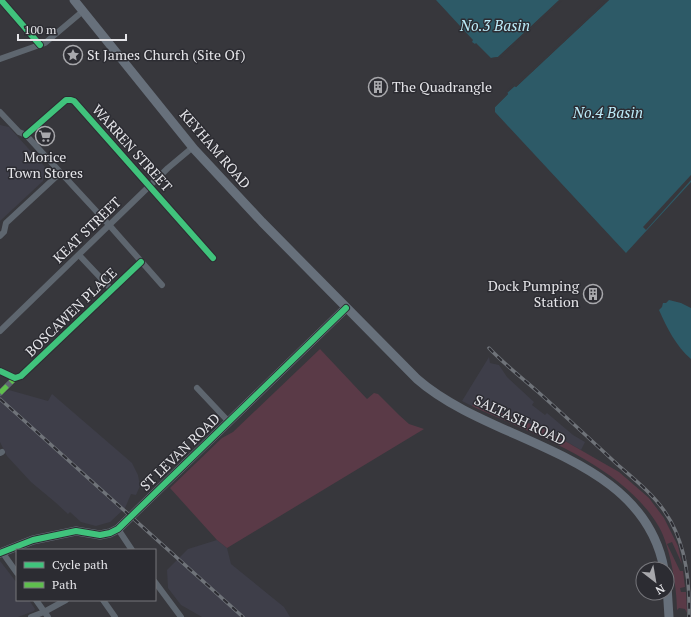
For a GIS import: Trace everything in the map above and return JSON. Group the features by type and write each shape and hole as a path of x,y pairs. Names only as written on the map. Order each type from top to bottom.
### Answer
{"main road":[{"name":"KEYHAM ROAD","path":"74,0 193,147 259,219 346,308"},
{"name":"ST LEVAN ROAD","path":"1,552 33,540 76,531 100,535 110,533 118,529 346,308"},
{"name":"SALTASH ROAD","path":"346,308 417,379 438,396 478,417 569,459 602,479 621,494 638,512 650,531 658,546 662,561"},
{"path":"668,601 669,617"}],"street":[{"path":"1,0 40,45"},
{"path":"0,59 45,43 83,11"},
{"name":"WARREN STREET","path":"26,135 66,100 74,101 213,258"},
{"path":"0,112 19,132 26,135 162,285"},
{"name":"KEAT STREET","path":"0,331 110,226 168,168 193,147"},
{"path":"0,236 4,232 6,223 60,173"},
{"path":"79,255 112,290"},
{"name":"BOSCAWEN PLACE","path":"0,393 15,378 21,376 141,262"},
{"path":"0,371 15,378"},
{"path":"197,388 229,422"},
{"path":"118,529 131,549"},
{"path":"1,552 16,572"},
{"path":"156,583 181,617"},
{"path":"37,601 46,614"},
{"path":"31,617 46,614 65,601"},
{"path":"104,601 115,617"}],"shaded area":[{"path":"0,125 9,127 45,167 43,181 0,221"},
{"path":"320,349 367,399 374,393 378,394 409,424 424,429 227,548 217,540 170,488 222,438 233,432"},
{"path":"489,357 490,363 499,365 507,377 534,402 532,405 545,415 547,413 573,435 585,442 581,450 544,429 501,413 475,401 472,406 462,401"},
{"path":"9,390 48,401 52,394 132,463 138,475 140,486 136,495 131,494 125,508 110,522 96,526 81,522 70,512 68,514 31,482 7,456 0,442 0,396"},
{"path":"475,401 501,413 544,429 619,472 649,498 664,518 678,546 682,564 672,542 667,544 680,571 683,571 685,587 680,588 681,592 686,592 687,613 685,609 679,608 677,610 675,561 671,561 663,535 643,505 623,486 601,469 576,454 472,406"},
{"path":"217,540 227,548 231,564 284,607 290,617 202,617 181,605 168,588 167,570 188,549"},
{"path":"0,561 16,582 16,601 30,601 35,609 34,611 18,617 0,617"}],"water":[{"name":"No.3 Basin","path":"436,0 561,0 498,57 491,58 476,43 475,44 472,42 473,40"},
{"name":"No.4 Basin","path":"609,0 691,0 691,182 626,253 495,112 495,107 508,94 507,93 515,86 516,87"},
{"path":"669,300 681,303 691,308 691,359 676,343 659,310 663,303 666,303"}],"pier":[{"path":"559,0 563,0 499,59 492,60 491,58 498,57"},
{"path":"606,0 609,0 516,87 514,86 507,92 508,94 495,107 495,104 506,91 516,84"},
{"path":"691,175 691,180 646,230 643,227"}],"railway":[{"path":"489,348 643,487 660,505 672,524 682,549 689,590 689,617"},
{"path":"0,399 243,617"}],"marked path":[{"path":"0,393 15,378"}],"cycle path":[{"path":"1,0 40,45"},
{"path":"26,135 66,100 74,101 213,258"},
{"path":"0,371 15,378 21,376 141,262"},
{"path":"0,553 33,540 76,531 100,535 110,533 118,529 346,308"}],"place":[{"name":"St James Church (Site Of)","path":"73,55"},
{"name":"The Quadrangle","path":"378,87"},
{"name":"Morice Town Stores","path":"45,136"},
{"name":"Dock Pumping Station","path":"593,294"}]}
